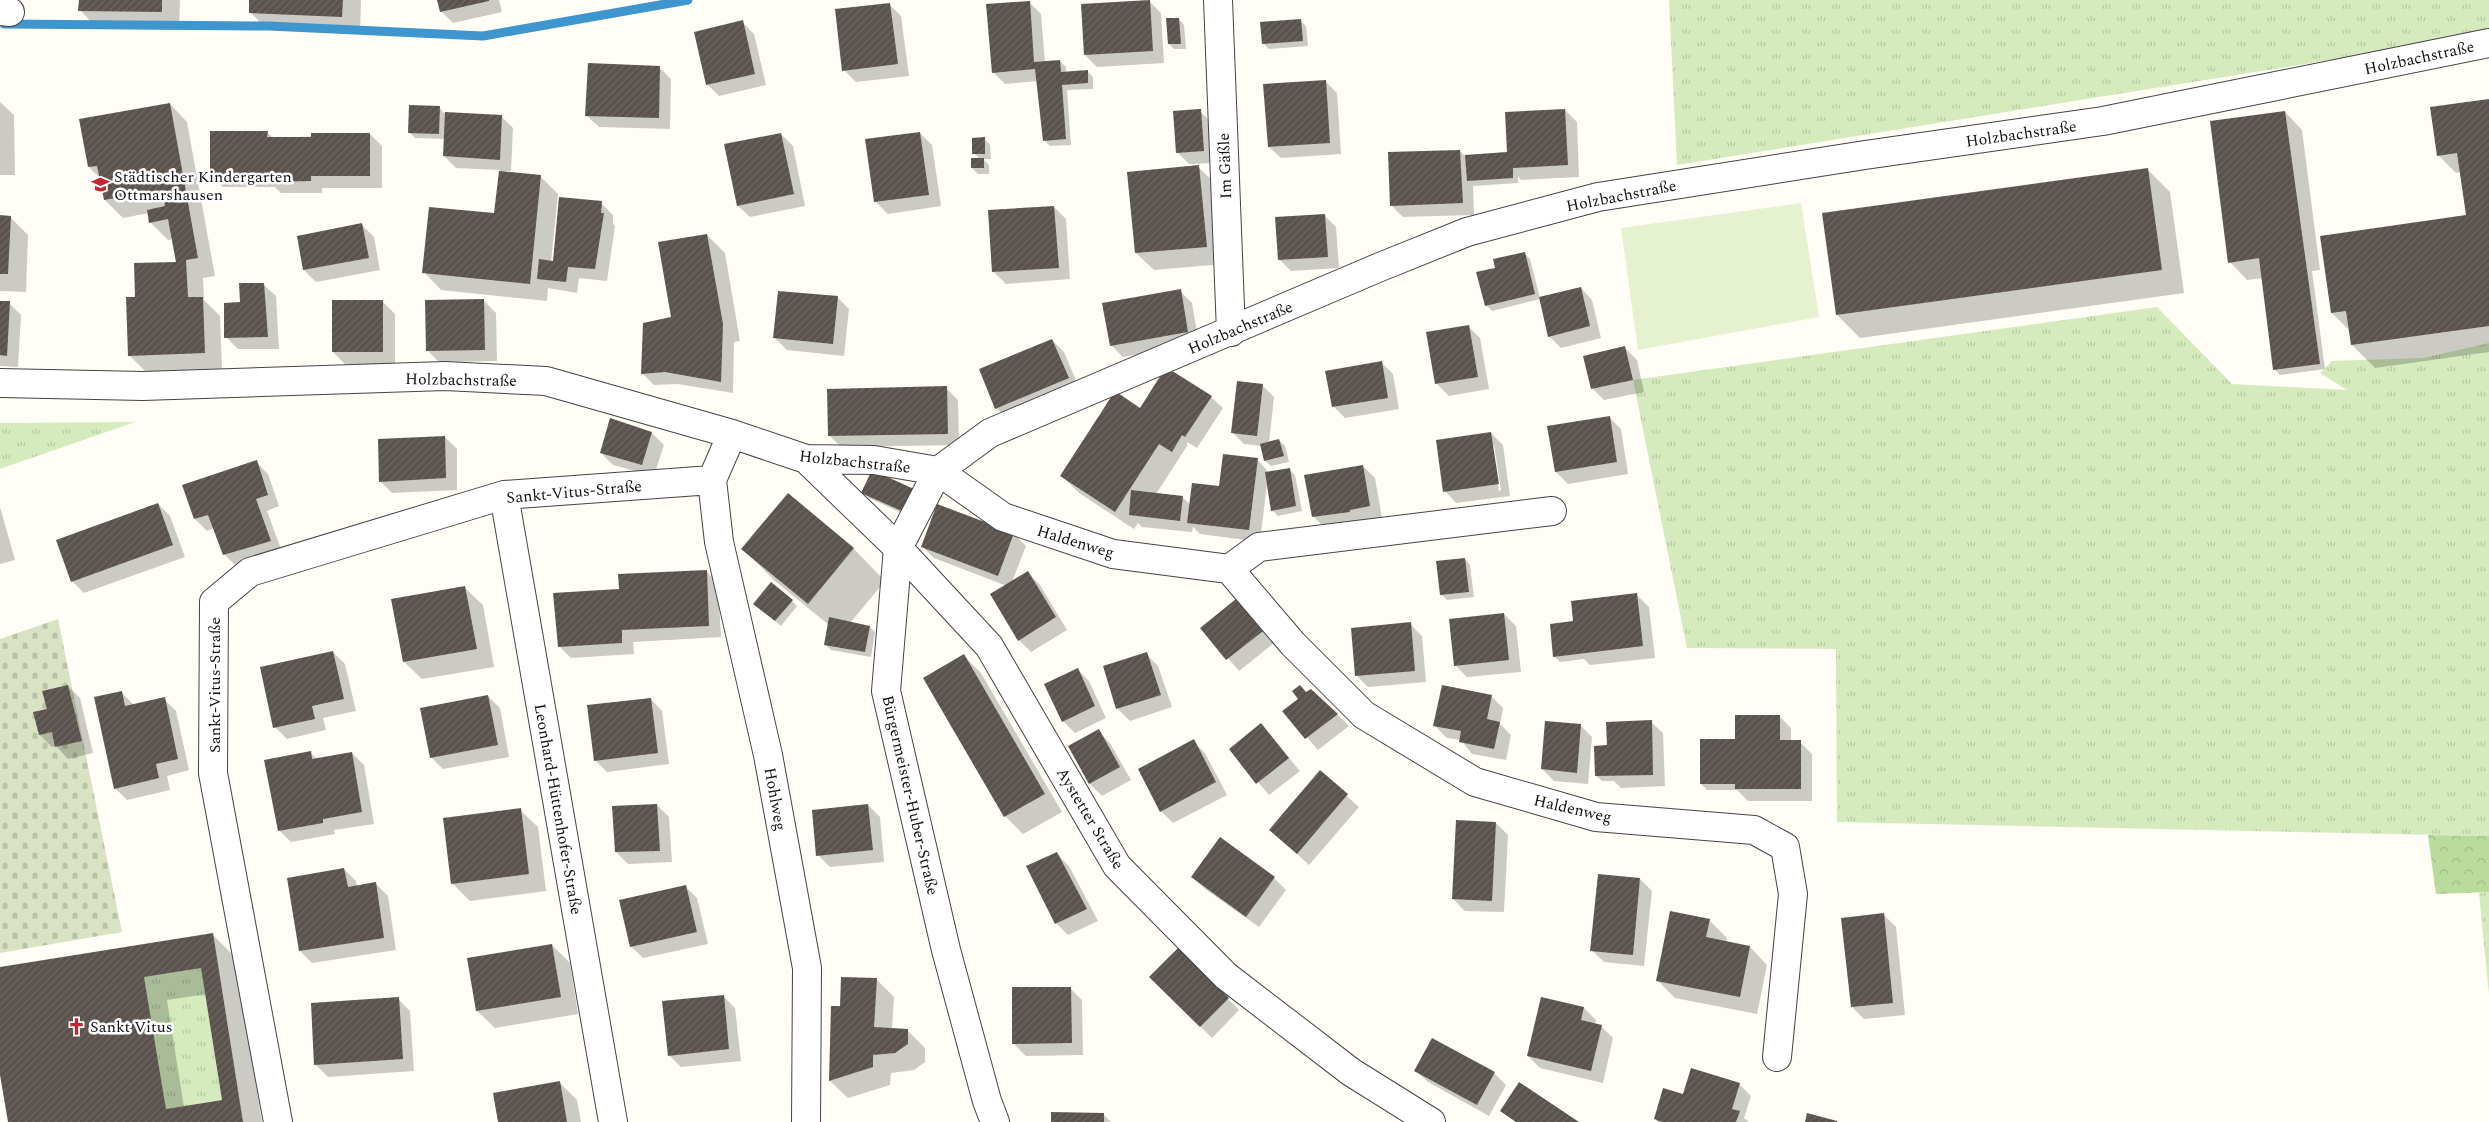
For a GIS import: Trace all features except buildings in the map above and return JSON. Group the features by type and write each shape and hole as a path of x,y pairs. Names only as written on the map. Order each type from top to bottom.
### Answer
{"street":[{"name":"Im Gäßle","path":"1218,0 1231,332"},
{"name":"Holzbachstraße","path":"0,384 143,386 254,384 446,376 546,381 732,434 806,459 874,460 938,471 990,433 1380,267 1467,232 1598,197 1865,155 2103,121 2489,42"},
{"path":"712,480 732,434"},
{"name":"Aystetter Straße","path":"806,459 898,548 989,646 1117,866 1226,976 1351,1072 1431,1122"},
{"name":"Bürgermeister-Huber-Straße","path":"938,471 898,548 886,691 946,950 987,1101 995,1122"},
{"name":"Haldenweg","path":"938,471 1003,517 1113,554 1229,569 1293,644 1364,715 1475,782 1596,817 1754,830 1785,847 1793,894 1778,1057"},
{"name":"Sankt-Vitus-Straße","path":"278,1122 213,773 214,602 250,572 504,495 712,480"},
{"name":"Hohlweg","path":"712,480 719,542 768,756 806,968 806,1122"},
{"name":"Leonhard-Hüttenhofer-Straße","path":"504,495 613,1122"},
{"path":"1229,569 1258,547 1552,511"}],"green space":[{"path":"1669,0 2489,0 2489,31 2404,48 1677,165"},
{"path":"1801,203 1819,317 1638,350 1621,228"},
{"path":"2157,307 2232,384 2347,390 2320,373 2332,361 2423,358 2489,343 2489,836 1837,822 1836,649 1687,648 1633,380"},
{"path":"135,422 0,469 0,423"},
{"path":"58,619 122,932 0,953 0,639"},
{"path":"2428,835 2489,836 2489,892 2436,894"},
{"path":"2489,892 2489,995 2479,893"},
{"path":"201,968 222,1100 166,1109 144,977"}],"waterway":[{"path":"4,24 269,26 483,36 688,0"}],"place":[{"name":"Städtischer Kindergarten Ottmarshausen","path":"100,185"},
{"name":"Sankt Vitus","path":"76,1026"}]}
